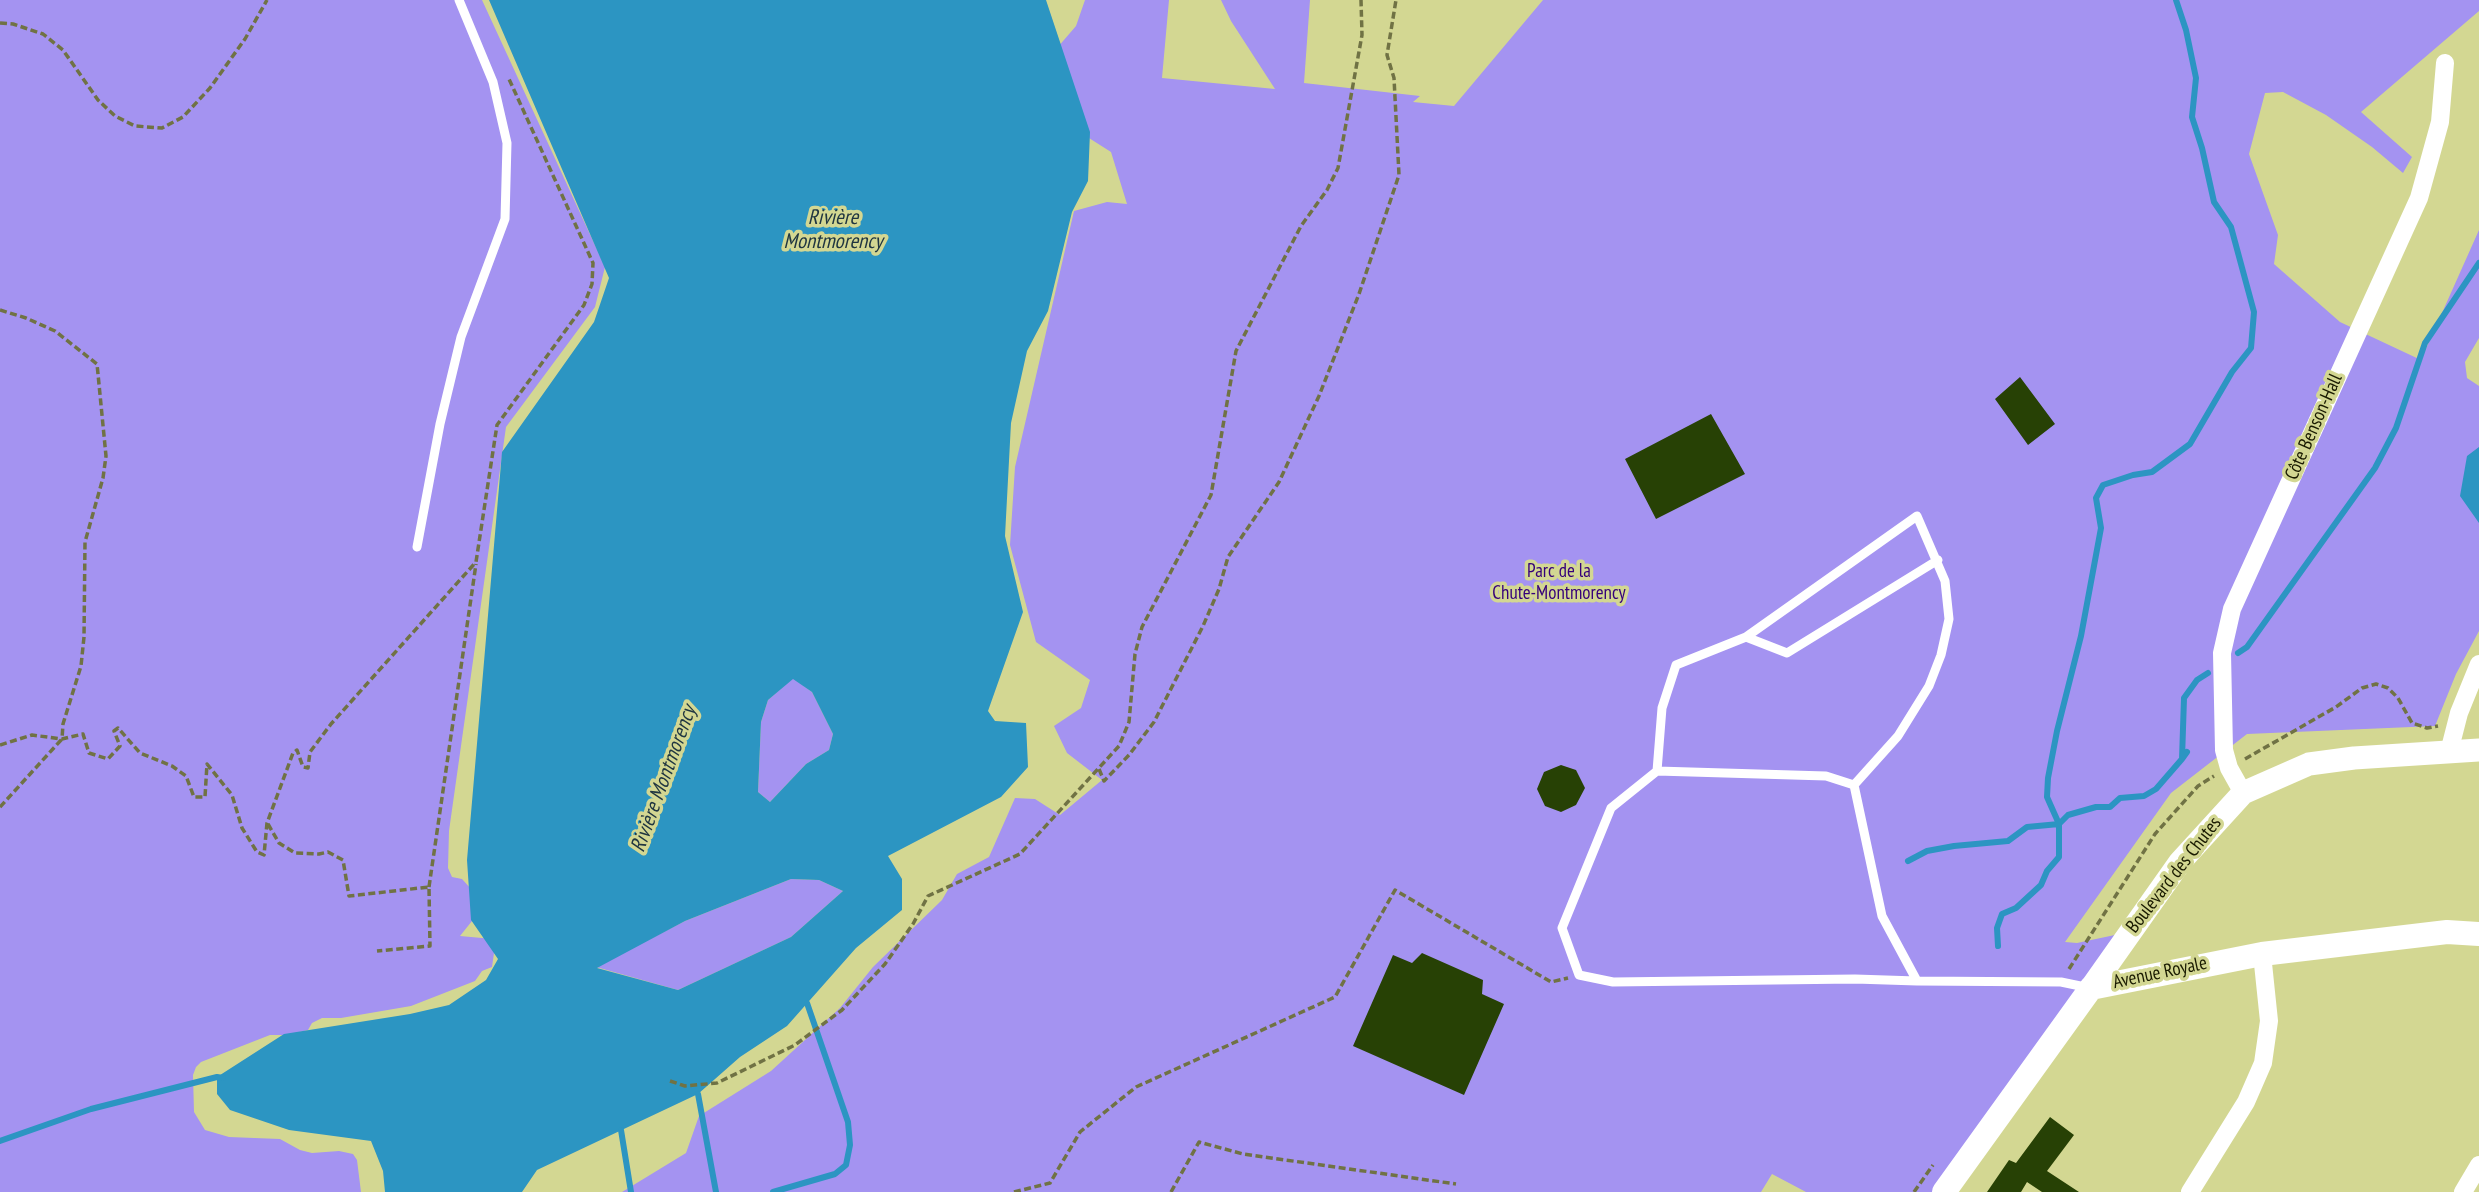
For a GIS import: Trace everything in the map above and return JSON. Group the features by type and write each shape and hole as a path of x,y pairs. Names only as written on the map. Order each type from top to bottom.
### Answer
{"main road":[{"name":"Avenue Royale","path":"1944,1192 2091,988 2262,954 2446,932 2479,934"}],"street":[{"name":"Côte Benson-Hall","path":"2244,793 2230,768 2224,750 2222,653 2232,609 2419,198 2440,122 2445,63"},
{"path":"2449,752 2459,713 2479,664"},
{"name":"Boulevard des Chutes","path":"2091,988 2180,862 2244,793 2309,764 2354,758 2479,750"},
{"path":"2190,1192 2246,1102 2263,1063 2269,1021 2262,954"},
{"path":"2463,1192 2479,1165"}],"lane":[{"path":"417,547 440,424 461,337 505,219 507,143 493,82 459,0"},
{"path":"1657,771 1662,708 1676,665 1746,637 1917,516 1945,581 1949,619 1941,655 1930,686 1898,736 1854,785"},
{"path":"1746,637 1787,653 1938,561"},
{"path":"1854,785 1826,776 1657,771 1611,808 1562,928 1579,975 1613,982 1855,979 2061,982 2091,988"},
{"path":"1854,785 1882,916 1917,981"}],"path":[{"path":"0,23 13,24 43,34 63,50 98,100 115,116 135,126 162,128 183,117 210,88 245,39 267,0"},
{"path":"670,1081 685,1086 717,1083 795,1045 842,1010 885,964 913,924 928,896 1020,854 1119,746 1129,722 1135,654 1142,627 1211,495 1236,351 1301,226 1327,190 1338,168 1362,35 1362,0"},
{"path":"1099,769 1104,781 1129,755 1154,722 1203,626 1219,589 1228,557 1279,482 1319,396 1359,294 1399,175 1394,78 1387,55 1396,0"},
{"path":"377,951 430,946 429,887 497,425 584,305 592,284 593,263 504,68"},
{"path":"0,310 55,331 97,364 106,456 103,478 85,542 81,666 63,724 62,739 0,807"},
{"path":"0,745 32,735 62,739 83,734 89,753 108,759 120,746 114,732 118,728 140,753 172,766 186,776 194,797 205,797 207,764 232,795 243,828 257,852 264,855 267,823 292,753 297,750 303,768 308,768 310,752 331,724 477,562"},
{"path":"267,823 279,843 295,853 328,852 342,860 349,896 429,887"},
{"path":"1014,1192 1050,1183 1080,1132 1136,1087 1335,997 1395,890 1551,982 1579,975"},
{"path":"1171,1192 1199,1143 1243,1154 1456,1184"}],"green space":[{"path":"0,0 482,0 605,267 595,307 506,427 449,831 448,868 452,877 462,879 482,901 480,911 460,936 493,939 497,948 492,967 482,971 475,981 411,1006 341,1018 322,1018 312,1023 308,1030 287,1035 270,1035 201,1062 193,1075 194,1112 205,1130 229,1137 280,1139 312,1153 339,1151 353,1154 357,1160 361,1192 0,1192"},
{"name":"Parc de la Chute-Montmorency","path":"1085,0 1169,0 1162,78 1275,89 1231,21 1221,0 1310,0 1304,83 1420,96 1413,102 1454,106 1543,0 2479,0 2479,11 2361,112 2412,157 2403,173 2372,147 2326,115 2283,92 2265,93 2249,154 2278,235 2274,264 2340,322 2421,360 2479,230 2479,338 2465,362 2467,378 2479,386 2479,631 2456,674 2435,726 2247,734 2171,793 2065,942 2077,943 2129,932 1944,1192 1806,1192 1772,1174 1761,1192 622,1192 686,1153 699,1116 771,1071 840,1008 873,967 942,900 957,874 989,857 1015,798 1035,799 1060,815 1102,780 1067,753 1054,726 1081,708 1090,680 1036,642 1010,545 1015,467 1074,211 1107,202 1127,204 1111,152 1070,126 1051,55 1076,26"},
{"path":"793,678 812,692 833,734 829,750 806,764 770,802 758,792 761,722 768,700"},
{"path":"791,879 819,880 843,891 791,937 678,990 596,967 685,921"}],"water":[{"name":"Rivière Montmorency","path":"489,0 1046,0 1090,132 1088,181 1072,212 1048,311 1027,351 1011,423 1005,536 1023,612 988,711 995,721 1026,723 1028,767 1001,797 888,856 902,879 902,910 856,948 787,1026 740,1057 698,1094 537,1170 522,1192 385,1192 383,1171 371,1141 289,1130 230,1110 217,1094 217,1077 284,1034 410,1014 449,1005 486,980 498,959 471,920 467,860 502,452 594,322 609,278","holes":["793,679 812,692 833,734 829,750 806,764 770,802 758,792 761,722 768,700","791,879 819,880 843,891 791,937 678,990 597,968 685,921"]},
{"path":"2479,447 2479,523 2460,496 2467,456"}],"building":[{"path":"2020,377 2055,424 2028,445 1995,399"},
{"path":"1711,414 1745,474 1656,519 1625,459"},
{"path":"1561,765 1576,770 1585,788 1576,805 1561,812 1545,806 1537,789 1544,772"},
{"path":"1422,953 1483,980 1482,994 1504,1004 1464,1095 1353,1046 1393,955 1412,963"},
{"path":"2050,1117 2074,1135 2047,1171 2079,1192 2042,1192 2027,1182 2021,1192 1987,1192 2009,1160 2016,1163"}],"waterway":[{"path":"1998,946 1997,928 2002,914 2016,908 2041,885 2047,871 2059,857 2059,824 2047,797 2048,778 2081,636 2101,528 2096,498 2103,485 2152,472 2190,444 2232,372 2251,348 2254,312 2231,227 2214,202 2192,117 2196,78 2186,30 2176,0"},
{"path":"2238,653 2247,647 2375,468 2396,428 2425,343 2479,263"},
{"path":"2187,752 2182,759 2184,698 2197,680 2208,673"},
{"path":"1908,861 1927,851 2008,841 2027,827 2059,824 2068,815 2096,807 2110,807 2120,798 2144,796 2156,789 2182,759"},
{"path":"773,1192 835,1174 846,1165 850,1145 848,1122 807,1003"},
{"path":"0,1141 91,1109 217,1077 223,1078"},
{"path":"698,1094 716,1192"},
{"path":"621,1130 631,1192"}]}
